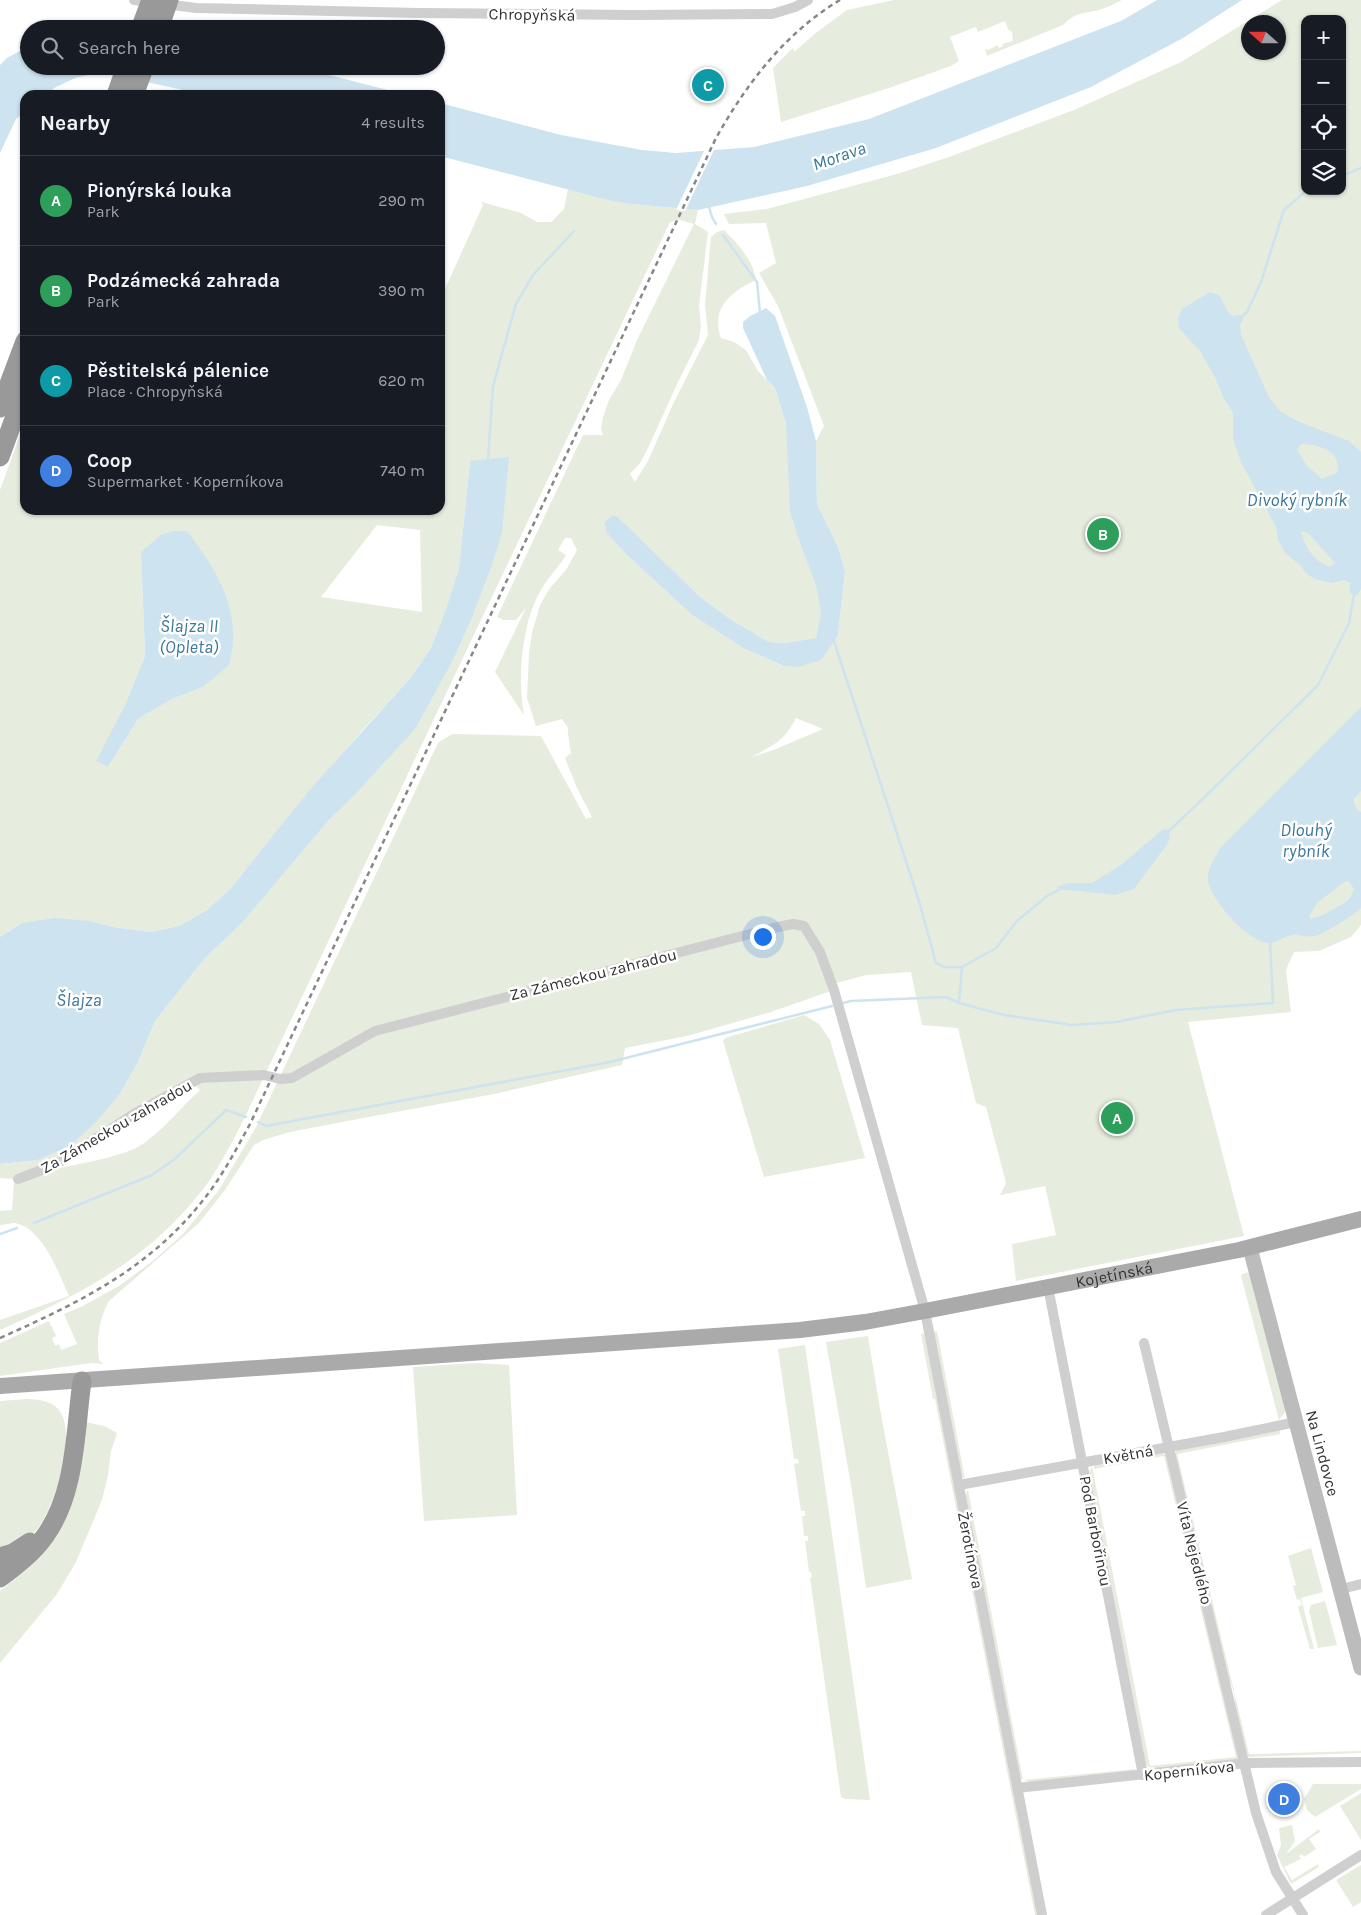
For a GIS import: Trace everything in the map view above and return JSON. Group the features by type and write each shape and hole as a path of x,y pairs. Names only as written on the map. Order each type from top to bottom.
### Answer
{"highway":[{"path":"143,20 151,0"},
{"path":"162,20 169,0"},
{"path":"118,90 123,75"},
{"path":"136,90 142,75"},
{"path":"0,408 20,354"},
{"path":"0,457 20,403"},
{"path":"0,1578 38,1545 45,1536 62,1501 70,1471 82,1381"},
{"path":"0,1557 18,1550 34,1540 43,1532 56,1514"}],"main road":[{"name":"Kojetínská","path":"0,1386 764,1334 865,1322 1250,1248 1361,1219"},
{"name":"Na Lindovce","path":"1250,1248 1361,1668"}],"street":[{"name":"Chropyňská","path":"134,0 196,8 419,13 643,15 772,14 795,7 808,0"},
{"name":"Za Zámeckou zahradou","path":"18,1179 55,1165 134,1114 200,1078 264,1075 280,1079 292,1078 375,1031 793,924 804,926 820,952 834,990 925,1311"},
{"name":"Pod Barbořinou","path":"1048,1288 1144,1775"},
{"name":"Žerotínova","path":"925,1311 1042,1915"},
{"name":"Víta Nejedlého","path":"1144,1343 1246,1764 1256,1813 1276,1872 1303,1915"},
{"name":"Květná","path":"959,1486 1296,1422"},
{"path":"1341,1589 1361,1584"},
{"name":"Koperníkova","path":"1017,1788 1246,1764 1361,1762"},
{"path":"1266,1915 1361,1855"}],"shaded area":[{"path":"894,0 1122,0 1102,9 1076,16 1063,25 987,56 985,49 988,50 998,45 999,48 1003,46 1002,44 1013,41 1012,32 1008,29 1005,21 978,32 976,27 950,37 959,61 951,66 781,122 773,68 793,48 794,52 847,10"},
{"path":"1282,0 1361,0 1361,925 1351,937 1319,951 1294,952 1286,970 1291,1012 1188,1022 1244,1236 1016,1281 1012,1244 1056,1235 1045,1186 1000,1195 1006,1183 986,1107 976,1103 958,1028 922,1025 911,972 866,975 837,983 828,992 771,1012 687,1036 625,1048 622,1065 494,1094 290,1132 263,1140 254,1145 225,1190 199,1223 109,1301 103,1315 98,1337 99,1360 103,1364 91,1363 0,1376 0,1343 49,1321 56,1336 52,1338 55,1346 59,1344 61,1350 77,1344 64,1314 119,1286 154,1260 183,1234 219,1190 256,1127 438,743 452,734 541,736 586,819 592,817 577,788 565,758 571,753 568,728 562,719 536,726 527,698 532,633 540,605 550,588 566,570 577,550 571,538 565,538 558,550 566,555 541,590 529,618 521,668 524,715 495,672 526,608 516,620 503,620 497,617 583,435 603,435 601,429 603,417 609,400 621,380 637,340 694,224 680,220 670,222 243,1121 217,1169 185,1210 163,1233 139,1253 87,1287 59,1302 0,1330 0,1320 69,1296 49,1253 34,1233 15,1223 0,1225 0,1211 12,1210 14,1179 0,1178 0,1164 38,1160 70,1146 119,1095 138,1062 155,1021 205,958 241,924 329,820 386,761 454,658 490,571 470,461 459,568 431,648 412,676 361,732 231,888 207,910 179,926 151,932 113,927 90,921 22,923 0,937 0,490 20,435 20,515 445,515 445,289 483,205 482,202 521,213 537,222 551,222 564,209 568,189 631,204 698,210 695,224 708,232 699,306 701,326 699,340 647,450 640,463 630,474 635,482 648,461 674,402 708,335 705,305 711,237 717,232 724,230 748,259 755,273 756,280 739,289 725,302 718,318 718,327 721,338 734,342 746,350 758,371 775,388 786,425 821,592 821,615 816,638 785,643 769,642 730,619 699,596 619,518 604,523 607,532 628,556 692,615 743,648 784,666 838,635 845,571 838,547 817,504 816,441 824,426 778,306 759,273 776,263 766,223 729,224 724,214 767,209 897,174 949,157 1074,110 1181,62 1241,25 1241,60 1286,60 1286,15 1258,15","holes":["377,525 420,530 422,612 321,597","141,552 203,687 172,699 138,719 108,767 97,761 125,705 145,656","796,718 823,729 752,757 782,738","195,1085 200,1090 160,1130 134,1149 106,1158 56,1169 114,1129"]},
{"path":"804,1015 819,1024 830,1040 865,1158 764,1177 723,1041 725,1038"},
{"path":"1249,1272 1285,1407 1285,1412 1279,1420 1241,1276"},
{"path":"937,1331 965,1479 961,1475 933,1332"},
{"path":"926,1333 1037,1915 1035,1915 935,1399 933,1399 921,1334"},
{"path":"868,1336 912,1579 866,1588 852,1491 826,1342"},
{"path":"805,1345 870,1800 845,1799 841,1797 810,1578 812,1577 811,1572 809,1572 805,1541 808,1541 808,1536 804,1536 802,1516 805,1516 805,1511 801,1511 794,1464 799,1463 798,1459 794,1459 778,1349"},
{"path":"476,1363 509,1365 517,1515 424,1521 413,1367"},
{"path":"26,1399 45,1401 52,1404 63,1417 66,1432 62,1470 49,1508 33,1534 18,1545 0,1552 0,1401"},
{"path":"85,1422 104,1426 117,1433 111,1451 102,1500 76,1562 57,1594 0,1663 0,1591 30,1567 57,1536 71,1501"},
{"path":"1280,1430 1280,1434 1177,1454 1249,1754 1361,1751 1361,1753 1247,1757 1235,1710 1234,1692 1227,1676 1174,1454 1177,1450"},
{"path":"1161,1452 1167,1455 1238,1759 1152,1769 1145,1764 1088,1475 1092,1466 1150,1766 1236,1757 1164,1456 1094,1469 1094,1465"},
{"path":"968,1490 1023,1780 1019,1778 965,1495"},
{"path":"1311,1548 1323,1592 1301,1598 1314,1649 1310,1649 1298,1607 1302,1605 1300,1599 1297,1600 1293,1586 1296,1585 1288,1556"},
{"path":"1325,1601 1337,1645 1318,1648 1309,1611 1311,1605"},
{"path":"1136,1769 1133,1771 1029,1782 1024,1780"},
{"path":"1313,1784 1361,1784 1361,1789 1315,1817 1307,1810 1304,1799"},
{"path":"1361,1793 1361,1840 1340,1806"},
{"path":"1292,1825 1295,1841 1286,1854 1319,1829 1320,1832 1309,1839 1316,1849 1304,1857 1302,1854 1299,1856 1301,1859 1284,1867 1292,1880 1318,1864 1319,1867 1291,1884 1277,1855 1281,1845 1279,1828"},
{"path":"1361,1865 1361,1902 1353,1907 1336,1880"}],"water":[{"name":"Morava","path":"1157,0 1242,0 1183,38 1091,87 936,148 807,186 698,210 612,201 445,157 445,104 561,135 642,150 676,153 754,147 869,119 1121,21"},
{"path":"20,51 20,75 88,75 75,78 53,90 20,90 20,116 16,119 0,153 0,65 7,58"},
{"path":"114,75 329,75 388,90 183,90"},
{"name":"Divoký rybník","path":"1210,292 1219,295 1229,313 1233,316 1240,315 1243,320 1240,325 1241,335 1269,397 1280,411 1299,422 1349,441 1361,452 1361,589 1357,595 1350,593 1350,583 1344,580 1331,583 1308,575 1299,564 1286,554 1278,540 1276,527 1241,462 1233,439 1233,413 1200,351 1179,328 1178,319 1182,309","holes":["1301,444 1315,445 1333,454 1338,465 1337,473 1322,479 1307,466 1297,450","1302,531 1309,534 1335,563 1329,567 1314,557 1306,544 1301,533"]},
{"path":"766,308 775,316 807,407 816,441 817,504 838,547 845,571 838,635 821,660 798,667 784,666 743,648 692,615 628,556 607,533 604,523 613,515 619,518 699,596 730,619 769,642 785,643 816,638 821,612 816,585 790,511 786,424 775,388 767,380 743,328 743,322"},
{"name":"Šlajza","path":"509,457 502,532 490,571 454,658 415,729 329,820 241,924 205,958 155,1021 138,1062 119,1095 96,1122 70,1146 38,1160 0,1164 0,937 22,923 55,918 90,921 113,927 151,932 179,926 207,910 231,888 308,792 412,676 431,648 459,568 470,461"},
{"name":"Šlajza II (Opleta)","path":"173,531 187,531 204,554 225,592 232,620 233,635 229,665 203,687 172,699 138,719 108,767 96,761 125,705 145,656 141,552 161,535"},
{"name":"Dlouhý rybník","path":"1361,707 1361,791 1353,800 1357,810 1361,812 1361,908 1339,924 1315,936 1292,935 1271,943 1259,940 1249,935 1231,918 1222,908 1211,888 1208,880 1209,872 1220,848","holes":["1349,881 1354,889 1346,902 1321,916 1310,919 1309,916 1317,903 1344,882"]},
{"path":"1167,829 1170,836 1168,843 1134,889 1115,895 1062,890 1057,887 1068,883 1092,883 1121,865 1162,830"}],"pier":[{"path":"715,148 685,211 676,210 705,149"}],"waterway":[{"path":"1346,174 1361,168"},
{"path":"1241,318 1247,312 1261,282 1284,210 1301,195"},
{"path":"708,204 716,224"},
{"path":"488,461 493,386 516,304 533,275 574,231"},
{"path":"723,235 757,282 760,313"},
{"path":"1166,834 1318,685 1349,623 1354,594"},
{"path":"833,638 919,901 936,963 945,967 962,967"},
{"path":"959,1003 962,967 996,948 1017,921 1047,896 1062,888"},
{"path":"843,1003 851,1001 946,997 959,1003 1004,1015 1072,1025 1116,1022 1176,1010 1273,1003 1270,940"},
{"path":"258,1122 266,1126 610,1062 832,1006"},
{"path":"34,1223 152,1175 176,1158 226,1110 246,1117"},
{"path":"0,1234 17,1228"}],"railway":[{"path":"0,1338 90,1294 117,1278 143,1259 168,1238 191,1214 223,1172 250,1124 716,138 754,79 769,61 802,28 840,0"}],"place":[{"name":"Pěstitelská pálenice","path":"708,85"},
{"name":"Podzámecká zahrada","path":"1103,534"},
{"name":"Pionýrská louka","path":"1117,1118"},
{"name":"Coop","path":"1284,1799"}]}
